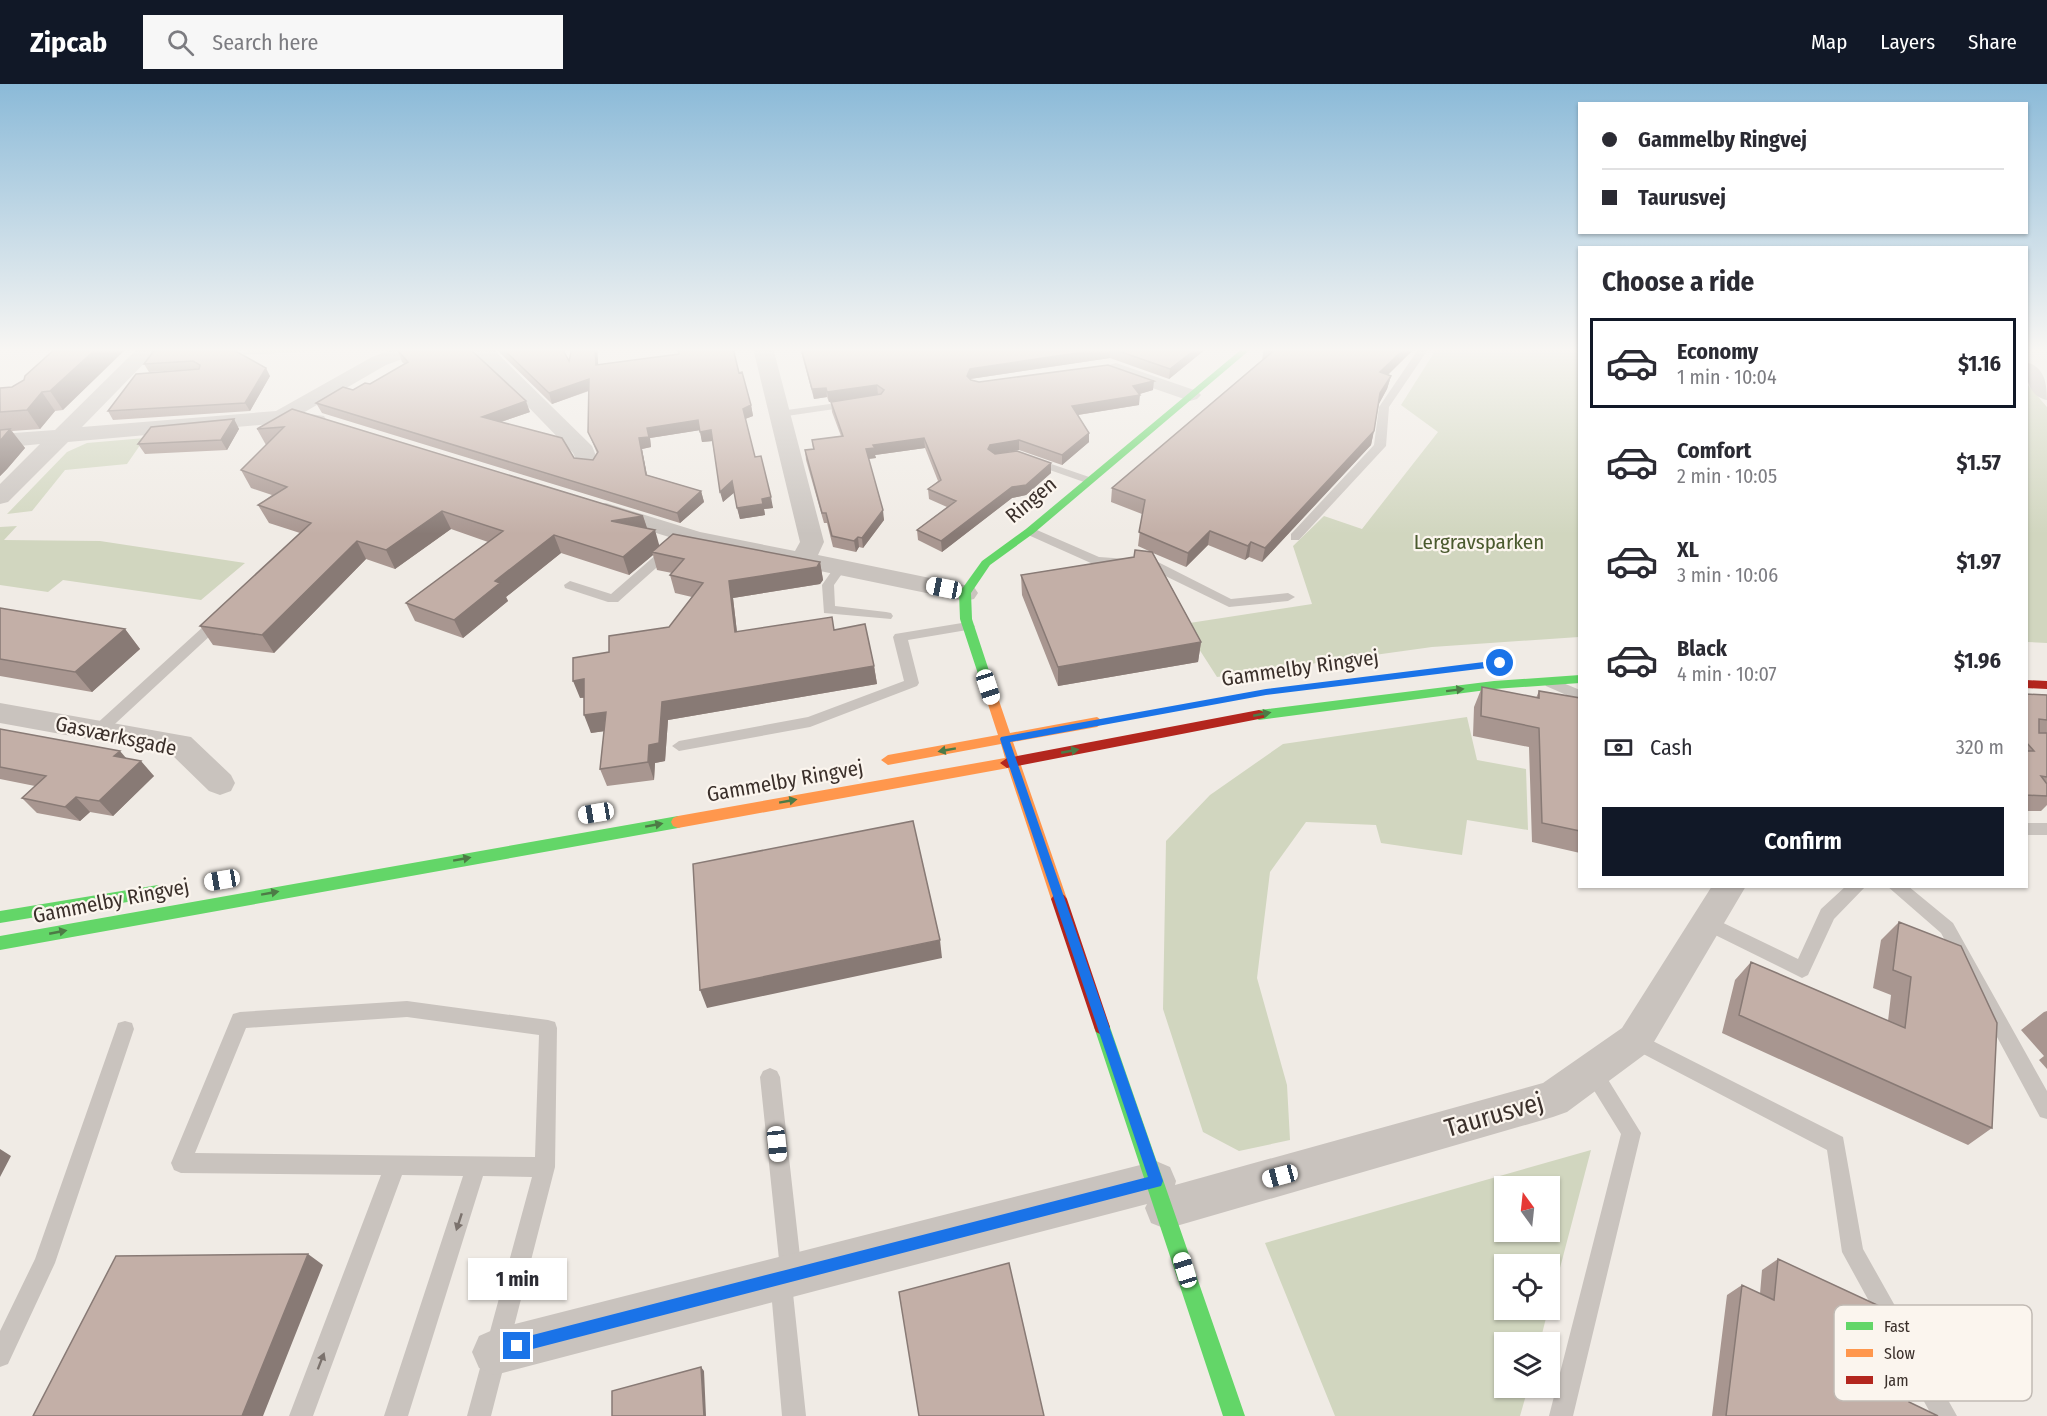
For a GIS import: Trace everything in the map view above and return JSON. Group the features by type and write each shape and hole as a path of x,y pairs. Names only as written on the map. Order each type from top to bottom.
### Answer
{"street":[{"path":"0,496 84,410"},
{"path":"281,417 293,410"},
{"path":"543,410 584,451 588,463"},
{"path":"779,410 812,542 802,561"},
{"name":"Ringen","path":"965,592 986,563 1030,531 1172,410"},
{"path":"0,441 281,417 306,418 339,428"},
{"path":"580,503 686,535 802,561 965,592 968,626 1012,762 1161,1195 1234,1416"},
{"name":"Gammelby Ringvej","path":"0,943 1012,762 1278,711 1494,685 1578,680"},
{"path":"2028,684 2047,685"},
{"name":"Gasværksgade","path":"0,713 180,745 220,783"},
{"name":"Gammelby Ringvej","path":"879,762 1108,720"},
{"name":"Gammelby Ringvej","path":"0,917 175,888"},
{"name":"Taurusvej","path":"495,1352 786,1278 1161,1195 1553,1099 1635,1040 1729,888"}],"lane":[{"path":"780,414 808,410"},
{"path":"1295,537 1380,446 1384,410"},
{"path":"1018,456 1088,480"},
{"path":"1030,531 1098,561 1152,564 1229,603 1288,597"},
{"path":"570,585 613,599 686,535"},
{"path":"840,568 828,585 829,610 886,616"},
{"path":"98,731 234,606"},
{"path":"680,746 810,722 912,683 900,637 968,626"},
{"path":"1548,682 1578,695"},
{"path":"2028,828 2047,829"},
{"path":"1707,923 1802,970 1827,914 1856,888"},
{"path":"1897,888 1947,928 2047,1110"},
{"path":"479,1416 545,1167 548,1028 407,1009 240,1020 181,1163 545,1167"},
{"path":"0,1356 44,1263 125,1029"},
{"path":"1635,1040 1836,1144 1853,1252 1883,1305"},
{"path":"1561,1416 1631,1133 1592,1071"},
{"path":"770,1077 794,1416"},
{"path":"301,1416 395,1166"},
{"path":"396,1416 476,1167"},
{"path":"1937,1401 1945,1416"}],"green space":[{"name":"Lergravsparken","path":"1408,410 1578,410 1578,637 1432,647 1217,677 1183,624 1312,604 1293,546 1324,516 1362,529 1438,432"},
{"path":"2028,410 2047,410 2047,643 2028,642"},
{"path":"145,438 127,464 65,470 32,511 7,514 67,452 87,443"},
{"path":"17,526 4,540 100,541 245,563 201,600 63,580 48,592 0,585 0,527"},
{"path":"1467,717 1477,760 1526,769 1528,830 1467,820 1462,855 1381,843 1376,825 1306,822 1270,872 1257,978 1287,1085 1290,1140 1239,1151 1203,1132 1163,1009 1166,841 1210,795 1283,744"},
{"path":"1591,1150 1560,1268 1560,1254 1494,1254 1494,1320 1546,1320 1542,1332 1494,1332 1494,1398 1525,1398 1520,1416 1335,1416 1265,1243 1494,1178 1494,1242 1560,1242 1560,1176 1500,1176"}],"building":[{"path":"0,410 25,410 0,412"},
{"path":"290,410 296,410 643,516 611,521 655,530 623,557 554,535 495,581 500,583 454,620 406,603 503,531 442,511 386,550 357,541 262,635 200,626 311,523 258,505 287,487 241,470 284,427 257,429"},
{"path":"339,410 501,410 482,417 562,438 574,458 593,460 598,452 588,432 588,410 743,410 755,457 761,456 771,497 762,499 763,504 737,508 732,481 720,492 711,430 700,432 698,420 647,428 649,437 639,438 646,475 701,491 677,513"},
{"path":"834,410 1075,410 1089,433 1062,455 1019,440 990,445 988,449 995,454 1017,451 1051,463 1026,485 1012,487 941,541 917,530 956,501 928,489 941,480 924,438 873,445 875,448 866,449 883,510 862,538 858,537 854,541 832,536 826,513 822,513 805,450 814,449 812,440 843,436"},
{"path":"1204,410 1377,410 1374,431 1265,548 1251,542 1248,546 1210,531 1188,553 1139,532 1145,500 1112,488"},
{"path":"234,419 221,440 138,444 151,427"},
{"path":"10,429 0,441 0,430"},
{"path":"673,534 820,562 817,567 729,581 735,632 832,617 834,630 865,624 874,666 662,702 659,743 649,745 648,762 600,769 606,712 584,715 584,679 573,681 573,658 609,652 609,636 669,627 703,583 670,575 684,559 652,552"},
{"path":"1135,550 1152,552 1201,642 1058,667 1021,575 1134,557"},
{"path":"0,608 125,629 75,672 0,659"},
{"path":"1482,687 1539,698 1539,691 1578,698 1578,831 1542,823 1539,728 1481,716"},
{"path":"2028,694 2047,695 2047,720 2039,719 2039,733 2047,733 2047,777 2041,776 2047,784 2047,796 2028,795 2028,751 2034,751 2028,744"},
{"path":"0,729 120,751 114,756 141,761 99,801 76,797 65,807 22,798 46,776 0,767"},
{"path":"913,821 940,940 700,990 693,864"},
{"path":"1899,922 1961,946 1997,1023 1992,1128 1739,1015 1751,962 1905,1028 1911,977 1893,970"},
{"path":"308,1254 242,1416 33,1416 116,1256"},
{"path":"1778,1259 1877,1305 1834,1305 1834,1401 1909,1401 1938,1416 1726,1416 1742,1285 1774,1300"},
{"path":"1009,1263 1044,1416 919,1416 899,1292"},
{"path":"701,1367 704,1416 612,1416 612,1391"}],"traffic: fast":[{"path":"989,689 966,619 965,593 986,563 1030,531 1174,410"},
{"path":"1259,715 1494,685 1578,679"},
{"path":"0,943 678,822"},
{"path":"0,917 158,891"},
{"path":"1102,1027 1234,1416"}],"traffic: slow":[{"path":"989,689 1059,899"},
{"path":"888,760 1097,722"},
{"path":"678,822 1007,763"}],"traffic: jam":[{"path":"2028,684 2047,685"},
{"path":"1007,763 1259,715"},
{"path":"1059,899 1102,1027"}],"route":[{"path":"517,1346 1156,1181 1005,739 1266,692 1500,663"}]}
